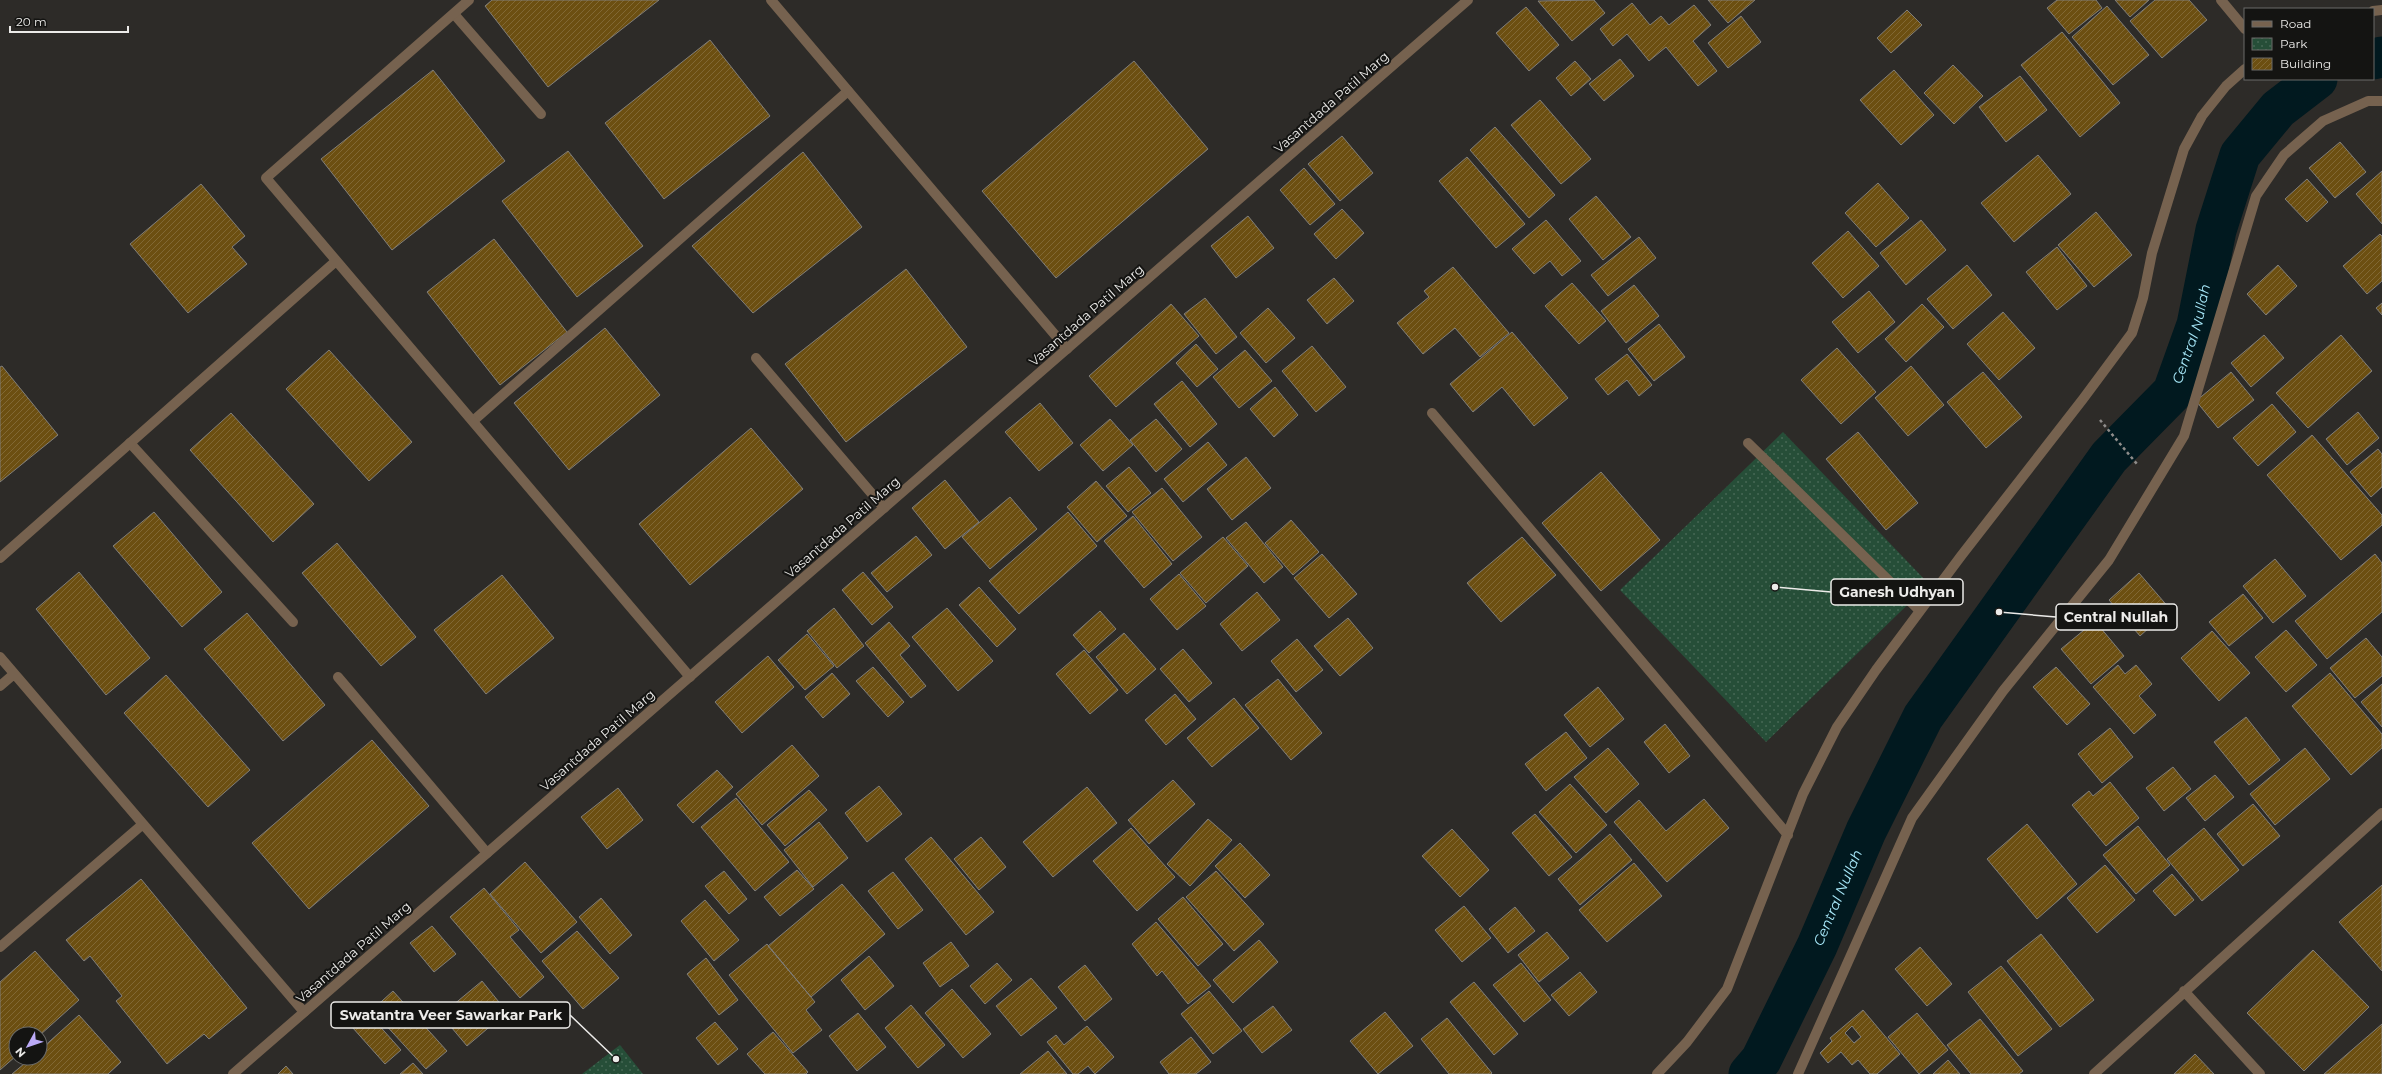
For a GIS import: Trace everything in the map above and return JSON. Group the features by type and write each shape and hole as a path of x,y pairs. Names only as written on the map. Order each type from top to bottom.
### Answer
{"street":[{"path":"469,0 266,178 690,676"},
{"path":"771,0 1067,349"},
{"name":"Vasantdada Patil Marg","path":"233,1074 1468,0"},
{"path":"2221,0 2244,28"},
{"path":"454,14 541,114"},
{"path":"1657,1074 1687,1042 1727,990 1803,794 1837,727 1920,611 2079,405 2132,333 2143,298 2152,253 2184,149 2202,116 2226,86 2244,70"},
{"path":"472,421 848,91"},
{"path":"1798,1074 1912,818 2003,691 2109,560 2184,436 2256,196 2284,154 2323,122 2368,101 2382,101"},
{"path":"0,558 336,262"},
{"path":"756,358 884,508"},
{"path":"1432,413 1788,835"},
{"path":"130,443 293,622"},
{"path":"1748,443 1920,611"},
{"path":"0,657 304,1012"},
{"path":"0,686 14,674"},
{"path":"338,677 487,853"},
{"path":"2094,1074 2382,813"},
{"path":"0,947 143,824"},
{"path":"2184,992 2260,1074"}],"path":[{"path":"2107,428 2135,463"}],"green space":[{"path":"1783,432 1929,584 1766,742 1620,590"},
{"path":"620,1045 643,1074 582,1074"}],"building":[{"path":"492,0 659,0 548,87 485,6"},
{"path":"1594,0 1605,13 1572,41 1538,1"},
{"path":"1708,0 1755,0 1728,23"},
{"path":"2057,0 2096,0 2102,8 2069,34 2047,8"},
{"path":"2115,0 2149,0 2130,17"},
{"path":"2155,0 2189,0 2207,20 2162,58 2130,21"},
{"path":"1632,3 1650,25 1661,16 1669,25 1694,5 1711,25 1693,41 1717,71 1698,86 1666,47 1649,61 1627,34 1613,46 1600,29"},
{"path":"2107,6 2149,55 2113,85 2072,37"},
{"path":"1526,7 1559,45 1529,71 1496,33"},
{"path":"1907,10 1922,25 1891,53 1877,38"},
{"path":"1741,16 1761,42 1728,68 1708,43"},
{"path":"2062,32 2120,103 2080,137 2021,65"},
{"path":"710,40 770,116 664,199 605,123"},
{"path":"1620,59 1634,76 1604,101 1589,84"},
{"path":"1134,61 1208,149 1056,278 982,191"},
{"path":"1575,61 1591,79 1571,96 1556,78"},
{"path":"1953,65 1983,96 1954,124 1924,93"},
{"path":"433,70 505,161 392,250 321,159"},
{"path":"1894,70 1934,115 1901,145 1860,100"},
{"path":"2020,76 2047,110 2006,142 1979,107"},
{"path":"1540,100 1591,159 1561,184 1511,125"},
{"path":"1495,127 1555,195 1529,218 1470,150"},
{"path":"1342,136 1373,173 1340,201 1308,164"},
{"path":"2340,142 2366,172 2335,198 2309,168"},
{"path":"568,151 643,246 577,297 502,201"},
{"path":"803,152 862,227 753,313 692,246"},
{"path":"2038,155 2071,194 2014,242 1981,203"},
{"path":"1467,157 1525,224 1496,248 1439,181"},
{"path":"1304,168 1335,204 1310,225 1280,190"},
{"path":"2382,171 2382,224 2356,194"},
{"path":"2307,179 2328,202 2307,222 2285,199"},
{"path":"1878,183 1909,218 1876,247 1845,213"},
{"path":"201,184 245,236 232,247 247,264 188,313 130,244"},
{"path":"1596,196 1631,237 1603,260 1569,219"},
{"path":"1342,209 1364,233 1336,259 1314,234"},
{"path":"2096,212 2132,255 2094,287 2058,245"},
{"path":"1248,216 1274,248 1236,278 1211,246"},
{"path":"1546,220 1581,261 1562,276 1550,261 1534,274 1512,249"},
{"path":"1921,220 1946,250 1906,285 1880,253"},
{"path":"1848,231 1879,266 1843,298 1812,263"},
{"path":"2380,234 2382,236 2382,281 2367,294 2343,266"},
{"path":"1639,237 1656,258 1608,296 1591,275"},
{"path":"494,239 567,332 500,385 427,292"},
{"path":"2057,247 2087,286 2057,310 2026,272"},
{"path":"1967,265 1992,295 1953,329 1927,299"},
{"path":"2278,265 2297,286 2266,315 2247,294"},
{"path":"1453,267 1509,333 1480,357 1455,328 1423,354 1397,323 1429,297 1424,291"},
{"path":"906,269 967,347 846,442 785,364"},
{"path":"1334,278 1354,301 1327,324 1307,300"},
{"path":"1572,283 1606,321 1579,344 1545,306"},
{"path":"1634,285 1659,316 1626,343 1601,311"},
{"path":"1869,291 1895,322 1858,353 1832,322"},
{"path":"1205,298 1237,337 1216,354 1184,314"},
{"path":"2382,303 2382,315 2376,308"},
{"path":"1171,304 1199,336 1116,407 1089,376"},
{"path":"1922,304 1944,327 1906,362 1885,339"},
{"path":"1268,308 1295,338 1266,363 1240,333"},
{"path":"2003,312 2035,348 1999,380 1967,344"},
{"path":"1659,324 1685,357 1654,381 1628,349"},
{"path":"605,328 660,395 569,470 514,403"},
{"path":"1512,332 1568,398 1534,426 1502,387 1473,412 1450,384"},
{"path":"2264,335 2284,358 2251,387 2231,363"},
{"path":"2341,335 2372,371 2308,428 2276,393"},
{"path":"1196,344 1218,369 1197,387 1176,363"},
{"path":"1312,346 1346,387 1316,412 1282,371"},
{"path":"1837,348 1876,392 1841,424 1801,380"},
{"path":"329,350 412,442 369,481 286,389"},
{"path":"1245,350 1272,381 1239,408 1213,377"},
{"path":"1627,354 1652,385 1639,396 1627,380 1608,395 1595,379"},
{"path":"2,366 58,435 0,482 0,367"},
{"path":"1911,366 1944,405 1908,436 1875,398"},
{"path":"1983,372 2022,417 1986,448 1947,402"},
{"path":"2231,372 2254,400 2218,428 2196,401"},
{"path":"1182,381 1217,424 1190,447 1154,404"},
{"path":"1275,387 1298,415 1274,437 1250,409"},
{"path":"1040,403 1073,443 1039,471 1005,432"},
{"path":"2272,404 2296,432 2258,466 2233,438"},
{"path":"2358,412 2379,438 2347,465 2326,439"},
{"path":"231,413 314,504 273,542 190,450"},
{"path":"1110,419 1133,445 1103,471 1080,445"},
{"path":"1156,419 1182,449 1156,472 1130,440"},
{"path":"751,428 803,489 690,585 639,524"},
{"path":"1858,432 1918,503 1886,530 1826,459"},
{"path":"2312,435 2382,515 2382,525 2341,560 2267,475"},
{"path":"1208,442 1227,465 1183,502 1164,479"},
{"path":"2378,449 2382,454 2382,487 2371,497 2350,472"},
{"path":"1246,457 1271,488 1232,520 1207,489"},
{"path":"1129,467 1151,493 1128,512 1106,486"},
{"path":"1601,472 1660,540 1601,591 1542,523"},
{"path":"945,480 979,522 945,549 912,508"},
{"path":"1096,481 1127,516 1097,542 1067,507"},
{"path":"1162,488 1202,537 1173,561 1132,512"},
{"path":"1010,497 1037,529 990,569 962,537"},
{"path":"154,512 222,592 182,627 113,546"},
{"path":"1068,512 1097,546 1019,614 989,581"},
{"path":"1133,516 1172,564 1144,588 1104,541"},
{"path":"1291,520 1319,552 1293,575 1265,543"},
{"path":"1246,522 1283,567 1264,583 1226,538"},
{"path":"916,536 932,555 887,592 871,573"},
{"path":"1223,537 1248,566 1206,603 1180,573"},
{"path":"1522,537 1556,575 1501,622 1467,583"},
{"path":"337,543 416,637 381,666 302,573"},
{"path":"1322,554 1357,594 1329,618 1294,578"},
{"path":"2375,554 2382,563 2382,612 2327,659 2295,621"},
{"path":"2275,559 2306,596 2273,623 2243,586"},
{"path":"79,572 150,658 106,695 36,609"},
{"path":"863,572 893,607 872,625 842,590"},
{"path":"2139,573 2170,609 2140,636 2109,600"},
{"path":"1179,574 1206,606 1177,630 1150,599"},
{"path":"502,575 554,638 486,694 434,630"},
{"path":"979,587 1016,629 997,647 959,605"},
{"path":"1257,592 1280,620 1242,651 1220,624"},
{"path":"2243,594 2263,618 2229,646 2209,622"},
{"path":"834,608 864,646 837,668 807,631"},
{"path":"947,608 993,661 958,691 912,637"},
{"path":"1100,611 1116,629 1089,653 1073,635"},
{"path":"247,613 325,705 283,741 204,649"},
{"path":"1348,618 1373,648 1340,676 1314,646"},
{"path":"2095,621 2124,656 2091,684 2061,649"},
{"path":"889,622 910,646 900,655 926,686 911,698 865,643"},
{"path":"2286,630 2317,665 2286,692 2255,657"},
{"path":"2212,631 2250,673 2219,701 2181,658"},
{"path":"1124,633 1156,669 1127,694 1096,657"},
{"path":"807,634 834,666 805,690 778,660"},
{"path":"2366,638 2382,657 2382,676 2355,698 2330,668"},
{"path":"1297,639 1323,670 1296,692 1271,661"},
{"path":"1183,649 1212,683 1189,702 1160,669"},
{"path":"1084,650 1118,690 1090,714 1056,674"},
{"path":"768,656 794,687 742,733 715,702"},
{"path":"2118,665 2125,674 2136,665 2152,684 2139,696 2156,715 2134,734 2093,687"},
{"path":"873,667 904,702 888,717 856,681"},
{"path":"2056,667 2090,704 2067,725 2033,687"},
{"path":"832,673 850,694 823,718 805,697"},
{"path":"2330,673 2382,734 2382,748 2351,775 2292,706"},
{"path":"166,675 250,770 208,807 124,713"},
{"path":"1278,679 1322,733 1291,760 1245,705"},
{"path":"2382,684 2382,727 2361,702"},
{"path":"1598,687 1624,719 1590,747 1564,715"},
{"path":"1175,694 1196,719 1166,745 1145,720"},
{"path":"1234,698 1259,728 1212,767 1187,738"},
{"path":"2246,717 2280,760 2249,785 2214,742"},
{"path":"1665,724 1690,756 1669,773 1644,742"},
{"path":"2110,728 2133,757 2102,783 2078,754"},
{"path":"1566,732 1587,758 1546,791 1525,764"},
{"path":"372,740 429,806 309,909 252,843"},
{"path":"792,745 819,776 762,825 736,794"},
{"path":"1608,748 1639,784 1606,813 1574,777"},
{"path":"2305,748 2330,779 2275,825 2250,794"},
{"path":"2173,767 2191,789 2164,811 2146,788"},
{"path":"717,770 733,787 693,823 677,805"},
{"path":"2215,775 2234,797 2205,821 2186,798"},
{"path":"1173,780 1195,804 1149,844 1128,820"},
{"path":"2110,782 2139,818 2106,846 2072,805 2089,791 2093,796"},
{"path":"1570,784 1607,825 1576,853 1539,812"},
{"path":"879,786 902,814 867,842 845,813"},
{"path":"1087,787 1117,823 1053,877 1023,842"},
{"path":"618,788 643,820 607,849 581,817"},
{"path":"809,790 827,810 785,846 767,825"},
{"path":"736,798 789,862 755,891 701,827"},
{"path":"1704,799 1729,828 1667,882 1614,822 1639,800 1666,831"},
{"path":"2253,804 2280,836 2243,866 2217,834"},
{"path":"1535,814 1572,857 1549,876 1512,833"},
{"path":"1208,819 1232,840 1190,886 1167,864"},
{"path":"819,822 848,858 813,887 784,850"},
{"path":"2027,824 2077,884 2037,919 1987,859"},
{"path":"2138,826 2170,865 2136,894 2103,855"},
{"path":"1131,828 1175,877 1137,911 1093,861"},
{"path":"2204,828 2239,870 2202,901 2167,859"},
{"path":"1452,829 1489,870 1460,897 1422,856"},
{"path":"1610,834 1632,860 1580,905 1558,879"},
{"path":"931,837 994,912 966,935 905,859"},
{"path":"981,837 1006,867 979,890 954,859"},
{"path":"1240,843 1270,875 1245,898 1215,866"},
{"path":"525,862 577,922 541,953 490,894"},
{"path":"1634,863 1662,896 1607,942 1579,910"},
{"path":"2105,865 2135,900 2097,933 2067,898"},
{"path":"797,870 814,889 780,916 764,897"},
{"path":"724,871 747,899 729,914 705,886"},
{"path":"1216,871 1264,924 1234,951 1186,897"},
{"path":"893,872 923,910 898,929 868,891"},
{"path":"2172,874 2194,900 2175,916 2153,891"},
{"path":"141,879 247,1008 209,1039 204,1034 167,1064 116,1001 122,996 90,956 84,961 66,940"},
{"path":"842,884 885,934 811,997 768,946"},
{"path":"2382,885 2382,971 2339,922"},
{"path":"484,888 519,930 510,937 544,977 520,998 450,917"},
{"path":"1183,897 1223,944 1198,966 1158,919"},
{"path":"601,898 632,935 610,954 579,917"},
{"path":"705,900 739,940 714,961 681,921"},
{"path":"1464,906 1491,938 1462,962 1435,930"},
{"path":"1515,907 1535,931 1508,953 1489,929"},
{"path":"1156,922 1211,986 1188,1004 1162,971 1157,976 1132,944"},
{"path":"432,926 456,954 434,972 410,943"},
{"path":"577,931 619,978 583,1009 542,961"},
{"path":"1547,932 1569,958 1539,982 1518,955"},
{"path":"2041,934 2094,1000 2060,1027 2007,961"},
{"path":"1259,940 1278,962 1233,1003 1213,980"},
{"path":"951,942 969,966 940,987 923,963"},
{"path":"767,944 815,1002 806,1010 822,1030 793,1053 729,975"},
{"path":"1920,947 1952,984 1927,1006 1895,969"},
{"path":"2313,950 2369,1007 2304,1071 2247,1013"},
{"path":"35,951 79,1000 48,1028 48,1026 8,1026 8,1063 0,1070 0,982"},
{"path":"869,956 894,986 865,1010 841,980"},
{"path":"706,958 738,1000 719,1015 687,974"},
{"path":"997,963 1012,980 985,1004 970,986"},
{"path":"1521,963 1551,1000 1524,1022 1493,985"},
{"path":"1085,965 1112,999 1085,1021 1058,987"},
{"path":"2001,966 2052,1029 2018,1056 1968,992"},
{"path":"1580,972 1597,992 1569,1016 1551,995"},
{"path":"1031,978 1057,1008 1021,1036 996,1006"},
{"path":"482,981 507,1012 467,1046 441,1015"},
{"path":"1474,982 1518,1034 1494,1055 1450,1002"},
{"path":"952,989 991,1034 963,1058 925,1013"},
{"path":"393,991 447,1051 426,1069 372,1010"},
{"path":"1209,991 1242,1031 1213,1054 1181,1014"},
{"path":"911,1005 945,1045 918,1068 885,1028"},
{"path":"1273,1006 1292,1030 1262,1053 1243,1029"},
{"path":"1863,1010 1900,1054 1877,1074 1870,1074 1858,1060 1852,1065 1841,1052 1828,1063 1820,1053 1832,1041 1830,1038","holes":["1852,1026 1861,1037 1854,1043 1845,1033"]},
{"path":"1385,1012 1413,1046 1378,1074 1350,1041"},
{"path":"368,1013 401,1050 385,1064 352,1027"},
{"path":"858,1013 886,1047 857,1071 829,1036"},
{"path":"1917,1013 1948,1050 1919,1074 1888,1037"},
{"path":"79,1015 121,1062 108,1074 12,1074 22,1066 48,1066 48,1043"},
{"path":"1447,1018 1492,1073 1491,1074 1449,1074 1421,1039"},
{"path":"1980,1019 2023,1071 2019,1074 1971,1074 1947,1045"},
{"path":"715,1022 738,1049 718,1065 696,1038"},
{"path":"2382,1024 2382,1074 2324,1074"},
{"path":"1087,1026 1114,1057 1095,1074 1088,1066 1078,1074 1073,1074 1047,1042 1056,1035 1064,1045"},
{"path":"773,1032 808,1072 806,1074 765,1074 747,1054"},
{"path":"1191,1037 1211,1062 1196,1074 1169,1074 1160,1062"},
{"path":"1048,1051 1067,1074 1020,1074"},
{"path":"2195,1054 2214,1074 2174,1074"},
{"path":"1948,1060 1960,1074 1933,1074"},
{"path":"413,1063 423,1074 400,1074"},
{"path":"286,1066 293,1074 278,1074"}],"waterway":[{"name":"Central Nullah","path":"2374,59 2382,57"},
{"name":"Central Nullah","path":"1749,1074 1761,1060 1817,946 1866,831 1923,717 2109,457 2173,392 2197,325 2216,230 2240,155 2278,109 2316,80"}],"place":[{"name":"Ganesh Udhyan","path":"1775,587"},
{"name":"Central Nullah","path":"1999,612"},
{"name":"Swatantra Veer Sawarkar Park","path":"616,1059"}]}
